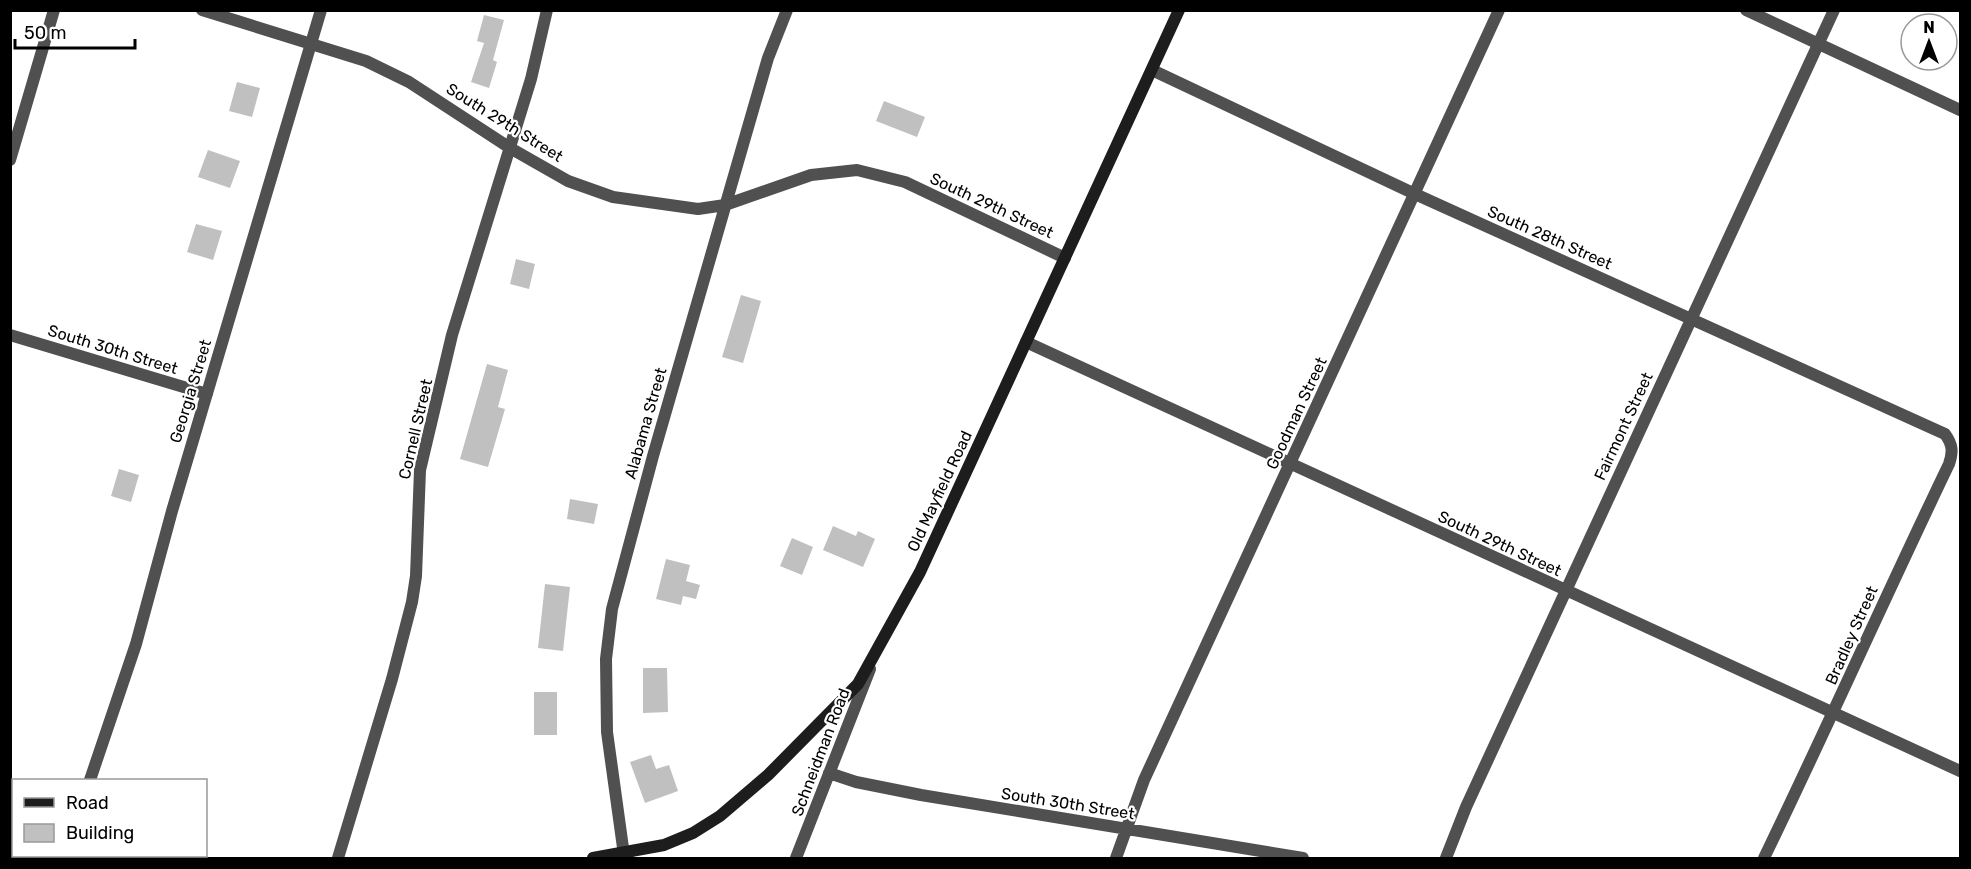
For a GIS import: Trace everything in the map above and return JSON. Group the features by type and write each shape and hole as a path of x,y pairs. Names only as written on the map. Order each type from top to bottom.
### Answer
{"main road":[{"name":"Old Mayfield Road","path":"593,858 626,857 664,845 693,833 720,816 768,775 837,708 858,684 920,572 1179,10"}],"street":[{"path":"10,160 54,10"},
{"name":"South 29th Street","path":"202,10 366,61 409,82 510,148 568,181 613,197 685,208 725,205 811,175 857,170 904,182 1065,258"},
{"name":"Georgia Street","path":"90,779 136,644 207,394 321,10"},
{"name":"Cornell Street","path":"338,858 392,679 412,602 416,576 417,496 425,444 448,363 452,335 531,79 547,10"},
{"name":"Alabama Street","path":"626,857 607,732 606,659 612,609 725,205 768,58 787,10"},
{"name":"Goodman Street","path":"1116,858 1125,829 1158,748 1499,10"},
{"path":"1746,10 1960,110"},
{"name":"Fairmont Street","path":"1446,858 1466,807 1834,10"},
{"name":"South 28th Street","path":"1152,70 1414,194 1936,429"},
{"name":"South 30th Street","path":"10,335 207,394"},
{"name":"South 29th Street","path":"1026,342 1960,771"},
{"name":"Bradley Street","path":"1764,858 1835,712 1883,602 1949,465 1952,453 1951,442 1936,429"},
{"name":"Schneidman Road","path":"796,858 874,657"},
{"name":"South 30th Street","path":"830,773 856,782 921,795 1303,858"}],"building":[{"path":"484,15 504,20 493,60 497,62 489,88 471,82 484,43 477,41"},
{"path":"237,82 260,88 252,117 229,111"},
{"path":"884,101 925,117 917,137 876,121"},
{"path":"208,150 240,161 230,188 198,177"},
{"path":"196,224 222,231 213,260 187,252"},
{"path":"516,259 535,264 529,289 510,284"},
{"path":"741,295 761,301 743,363 722,357"},
{"path":"487,364 508,370 498,407 505,409 488,467 460,459"},
{"path":"119,469 139,475 131,502 111,496"},
{"path":"570,499 598,504 594,524 567,519"},
{"path":"833,526 856,536 858,531 875,539 863,567 823,550"},
{"path":"792,538 813,547 802,575 780,566"},
{"path":"666,559 690,565 686,581 700,585 696,599 683,596 681,605 656,599"},
{"path":"545,584 570,587 563,651 538,648"},
{"path":"643,668 667,668 668,712 643,713"},
{"path":"534,692 557,692 557,735 534,735"},
{"path":"651,755 656,769 669,765 678,791 645,803 630,762"}]}
